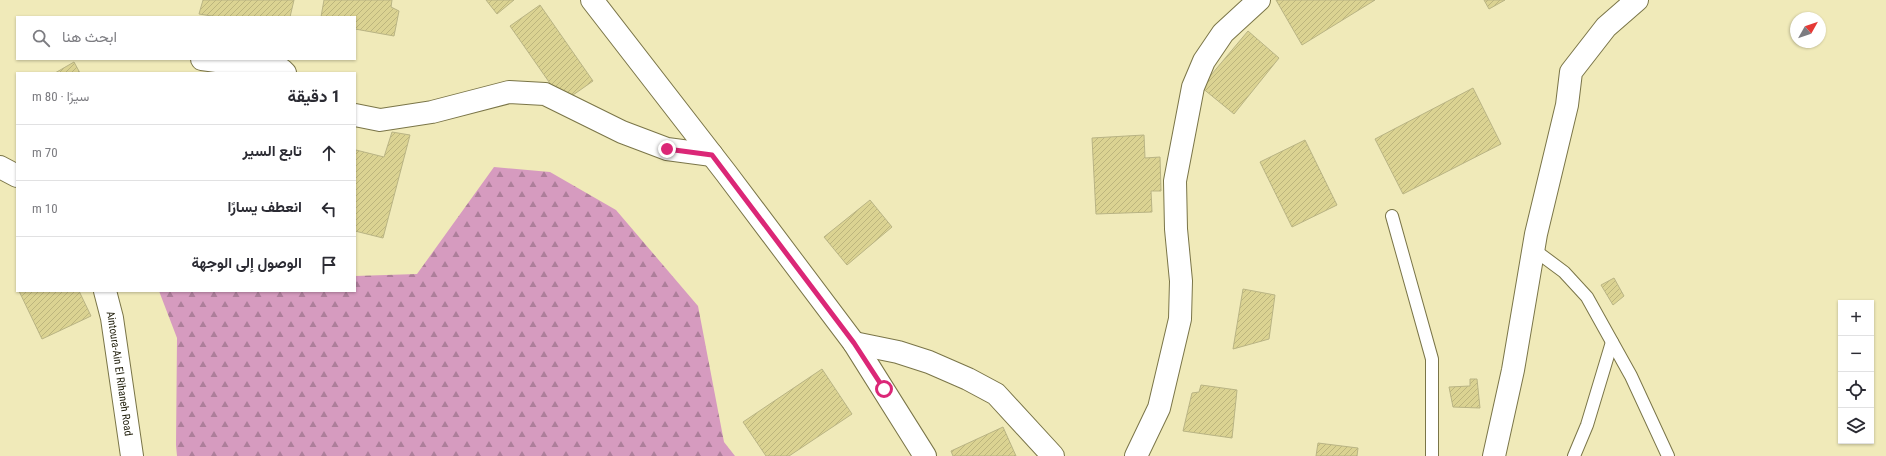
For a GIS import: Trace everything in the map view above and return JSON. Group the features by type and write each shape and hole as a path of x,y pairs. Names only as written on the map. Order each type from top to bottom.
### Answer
{"street":[{"path":"592,0 712,155 854,343 926,456"},
{"path":"1136,456 1159,408 1180,320 1181,281 1176,229 1175,181 1193,87 1204,61 1223,33 1259,0"},
{"path":"1494,456 1512,370 1533,249 1567,105 1571,72 1606,27 1637,0"},
{"path":"209,60 282,70 284,72"},
{"path":"356,115 380,120 432,112 509,92 545,94 622,132 667,149 712,155"},
{"path":"0,167 16,175"},
{"name":"Aintoura-Ain El Rihaneh Road","path":"105,292 112,318 132,456"},
{"path":"854,343 898,352 929,362 968,379 996,394 1053,456"}],"lane":[{"path":"1392,216 1432,358 1432,456"},
{"path":"1533,249 1564,272 1586,297 1631,376 1668,456"},
{"path":"1574,456 1587,425 1612,342"}],"green space":[{"path":"494,167 550,172 616,210 698,306 724,442 735,456 177,456 177,338 159,292 356,292 356,276 417,274"}],"building":[{"path":"203,0 294,0 290,16 212,16 199,14"},
{"path":"324,0 392,0 391,7 399,11 394,36 356,29 356,16 321,16"},
{"path":"486,0 514,0 497,14"},
{"path":"1276,0 1375,0 1302,45"},
{"path":"1484,0 1505,0 1489,9"},
{"path":"540,5 593,81 563,102 510,26"},
{"path":"1248,31 1279,58 1234,114 1201,87"},
{"path":"74,62 79,72 57,72"},
{"path":"1473,88 1501,144 1403,194 1375,139"},
{"path":"392,132 410,135 383,238 356,231 356,150 384,157"},
{"path":"1144,135 1145,158 1160,157 1161,191 1151,191 1152,212 1096,214 1092,138"},
{"path":"1305,140 1337,205 1292,227 1260,162"},
{"path":"870,200 892,227 847,265 824,237"},
{"path":"1614,278 1624,296 1613,305 1601,285"},
{"path":"1243,289 1275,295 1269,339 1233,349"},
{"path":"19,292 79,292 91,316 42,339"},
{"path":"822,369 852,414 789,456 766,456 743,422"},
{"path":"1470,379 1477,379 1480,408 1453,407 1449,387 1470,386"},
{"path":"1201,385 1237,390 1232,438 1183,431 1192,393 1199,392"},
{"path":"1003,427 1016,456 953,456 951,451"},
{"path":"1318,443 1358,448 1357,456 1316,456"}],"route":[{"path":"667,149 712,155 854,343 884,389"}]}
